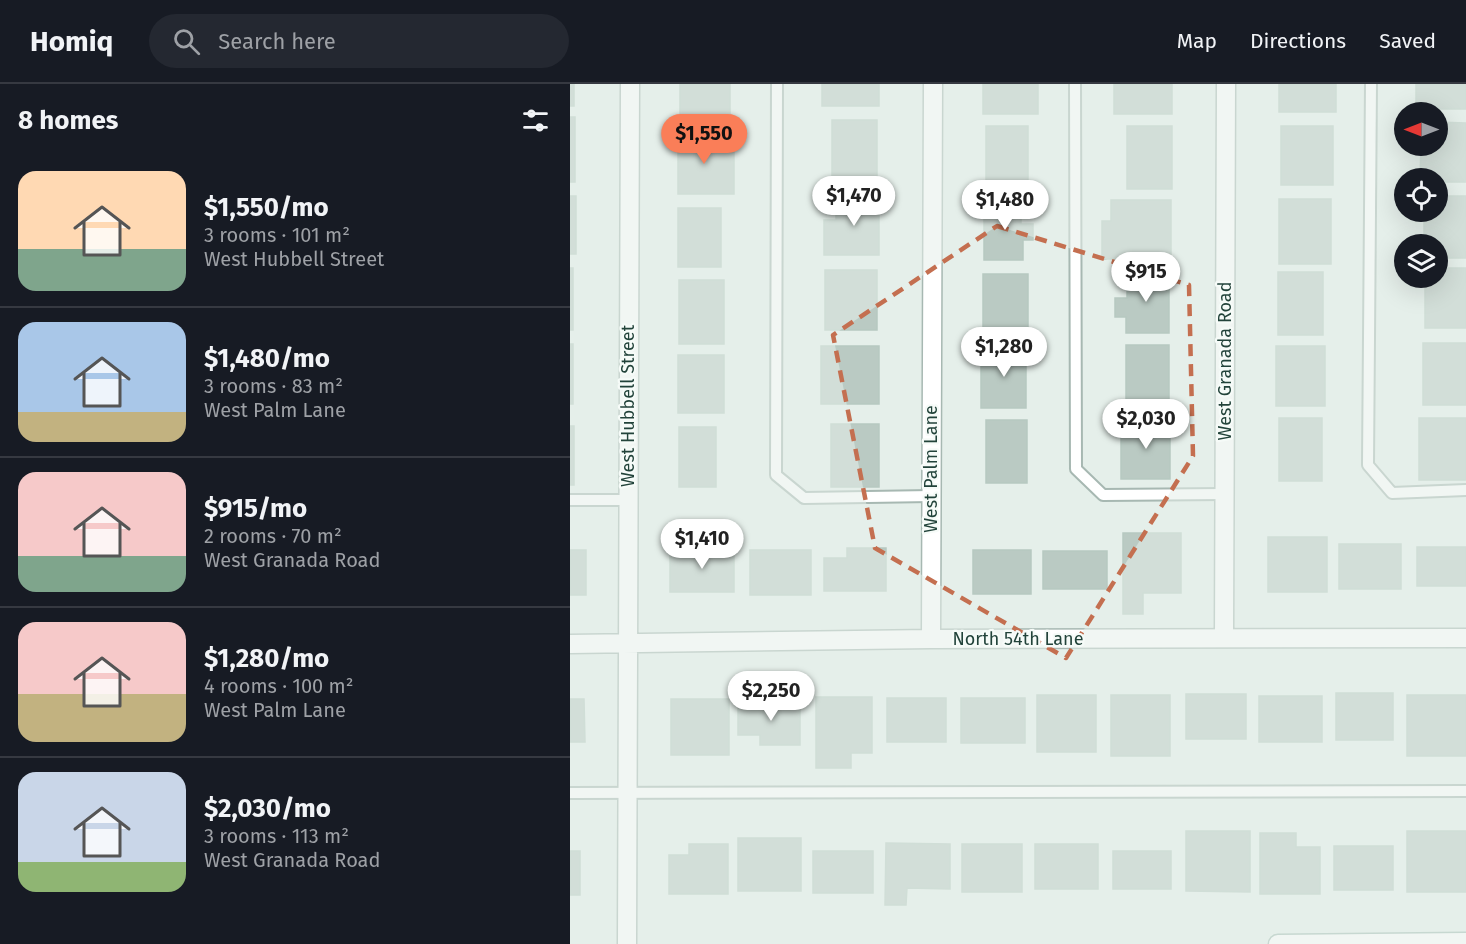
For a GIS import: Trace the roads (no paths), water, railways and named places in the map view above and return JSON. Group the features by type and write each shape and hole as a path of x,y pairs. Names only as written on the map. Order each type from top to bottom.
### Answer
{"street":[{"name":"West Hubbell Street","path":"627,944 630,84"},
{"name":"West Palm Lane","path":"931,639 933,84"},
{"name":"West Granada Road","path":"1224,638 1226,84"},
{"name":"North 54th Lane","path":"570,644 931,639 1466,638"},
{"path":"1278,944 1466,942"}],"lane":[{"path":"777,84 776,475 804,498 931,496"},
{"path":"1075,84 1076,469 1103,495 1225,494"},
{"path":"1371,84 1368,465 1392,493 1466,490"},
{"path":"570,500 627,500"},
{"path":"570,793 1466,791"}]}
